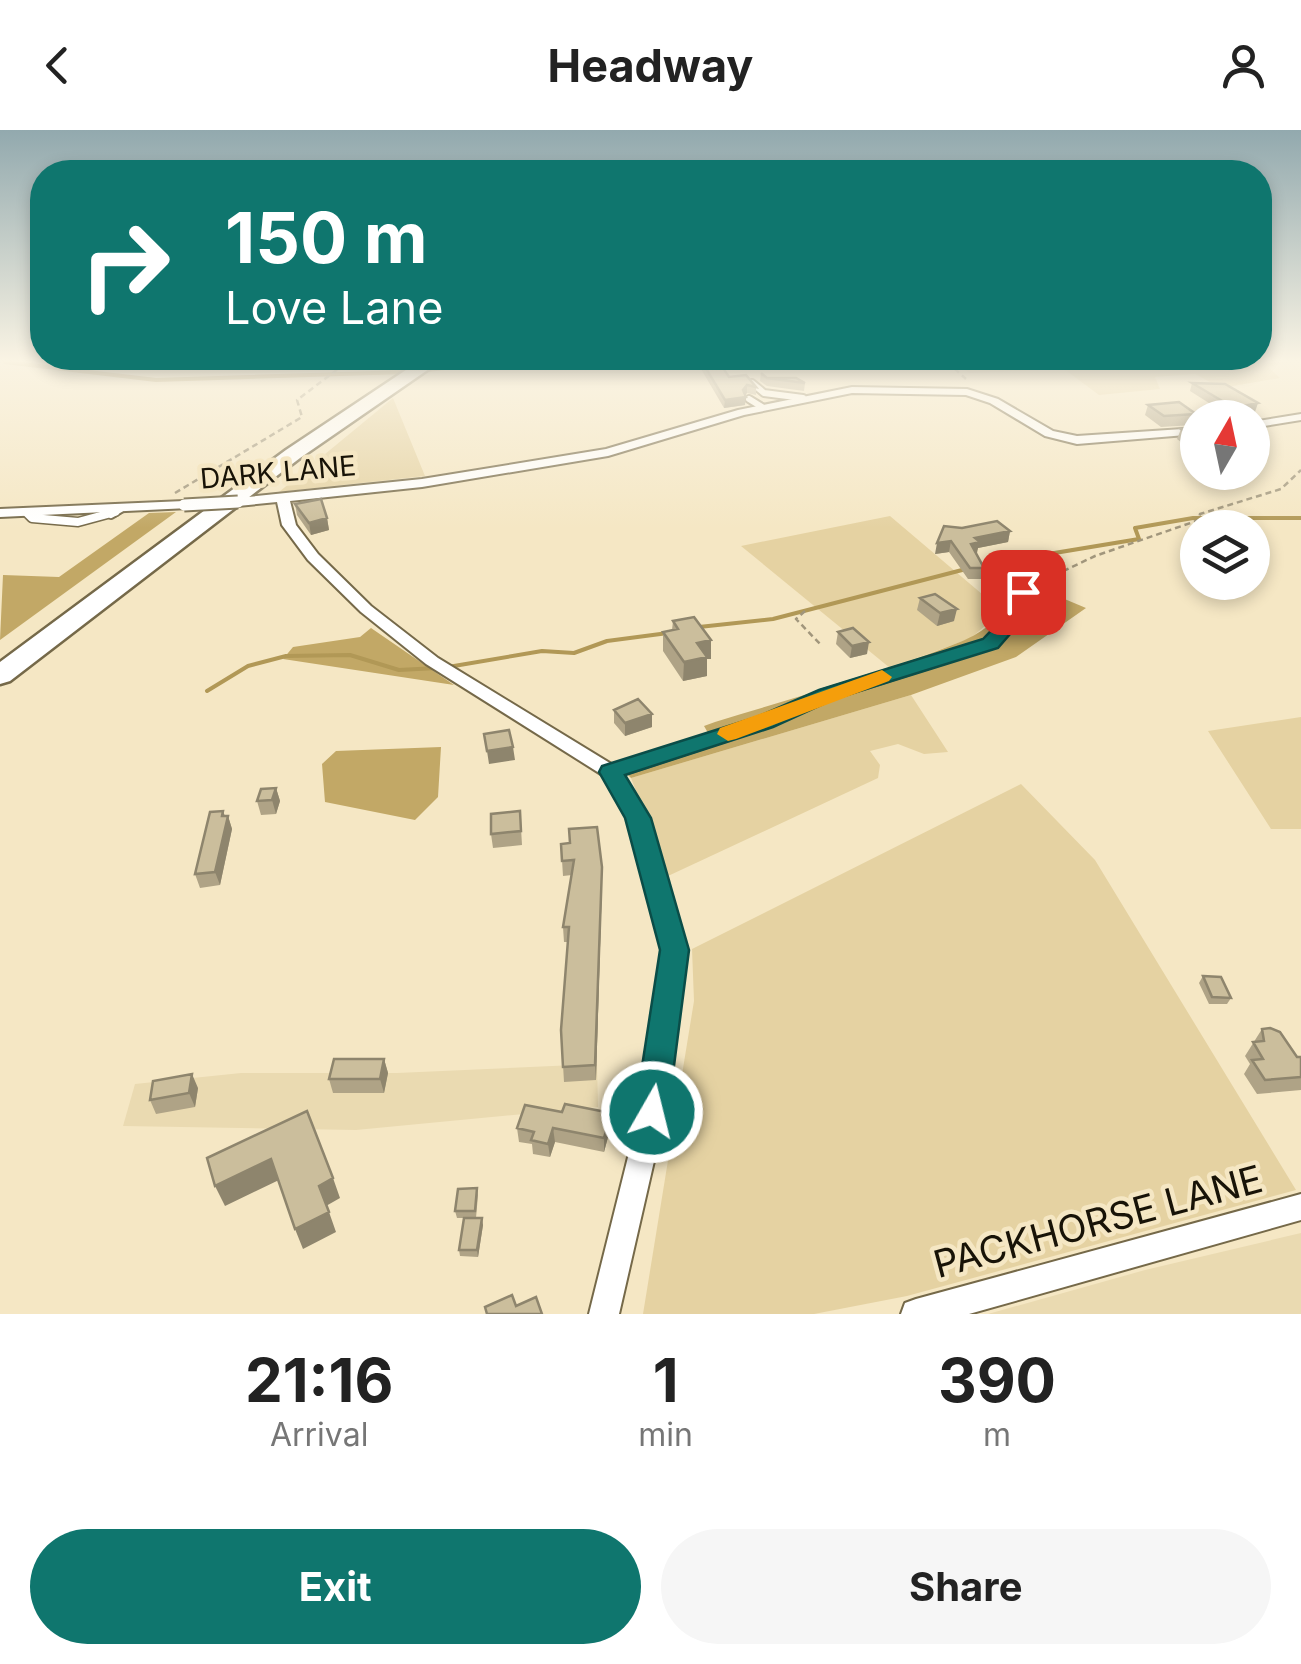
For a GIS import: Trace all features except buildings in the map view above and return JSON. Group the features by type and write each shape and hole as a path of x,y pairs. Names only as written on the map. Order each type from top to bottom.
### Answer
{"highway":[{"path":"0,652 328,417"},
{"path":"0,675 277,466 349,417"}],"street":[{"name":"DARK LANE","path":"0,513 282,499 422,482 608,452 727,417"},
{"name":"DARK LANE","path":"1020,417 1063,438 1096,440 1180,433"},
{"path":"1270,422 1299,417"},
{"path":"282,499 289,524 313,557 366,609 432,661 611,772 638,818 675,950 652,1112 604,1314"},
{"path":"611,772 765,722 826,695 990,644 1014,618 1023,592"},
{"name":"PACKHORSE LANE","path":"916,1314 1301,1208"}],"path":[{"path":"152,508 302,417"},
{"path":"1023,592 1063,567 1147,542 1199,520 1200,514 1281,489 1301,470"},
{"path":"805,611 796,618 821,646"}],"shaded area":[{"path":"370,417 401,417 425,476 279,492"},
{"path":"176,512 0,640 3,575 59,577 149,513"},
{"path":"890,516 1002,611 971,638 890,668 741,546"},
{"path":"1055,595 1086,608 1016,657 911,695 631,778 621,768 711,738 704,726 960,642 1024,602"},
{"path":"371,628 454,685 283,659 293,647 360,637"},
{"path":"911,695 948,752 924,754 898,744 870,751 880,765 878,778 668,876 631,778"},
{"path":"1301,717 1301,829 1271,829 1208,731"},
{"path":"441,747 438,797 415,820 325,802 322,764 336,751"},
{"path":"1021,784 1095,860 1296,1190 907,1296 814,1314 643,1314 694,1001 692,949"},
{"path":"597,1064 598,1107 356,1130 123,1126 135,1084 241,1073 397,1073"},
{"path":"1301,1233 1301,1314 988,1314 1145,1270"}],"waterway":[{"path":"976,566 1139,539 1135,528 1193,518 1301,518"},
{"path":"699,627 773,619 966,569"},
{"path":"448,667 542,651 574,653 607,641 668,633"},
{"path":"207,691 248,666 286,656 350,655 399,670 437,668"}],"slow traffic":[{"path":"728,734 882,677"}],"route":[{"path":"652,1112 675,950 638,818 611,772 765,722 826,695 990,644 1014,618 1023,592"}]}
